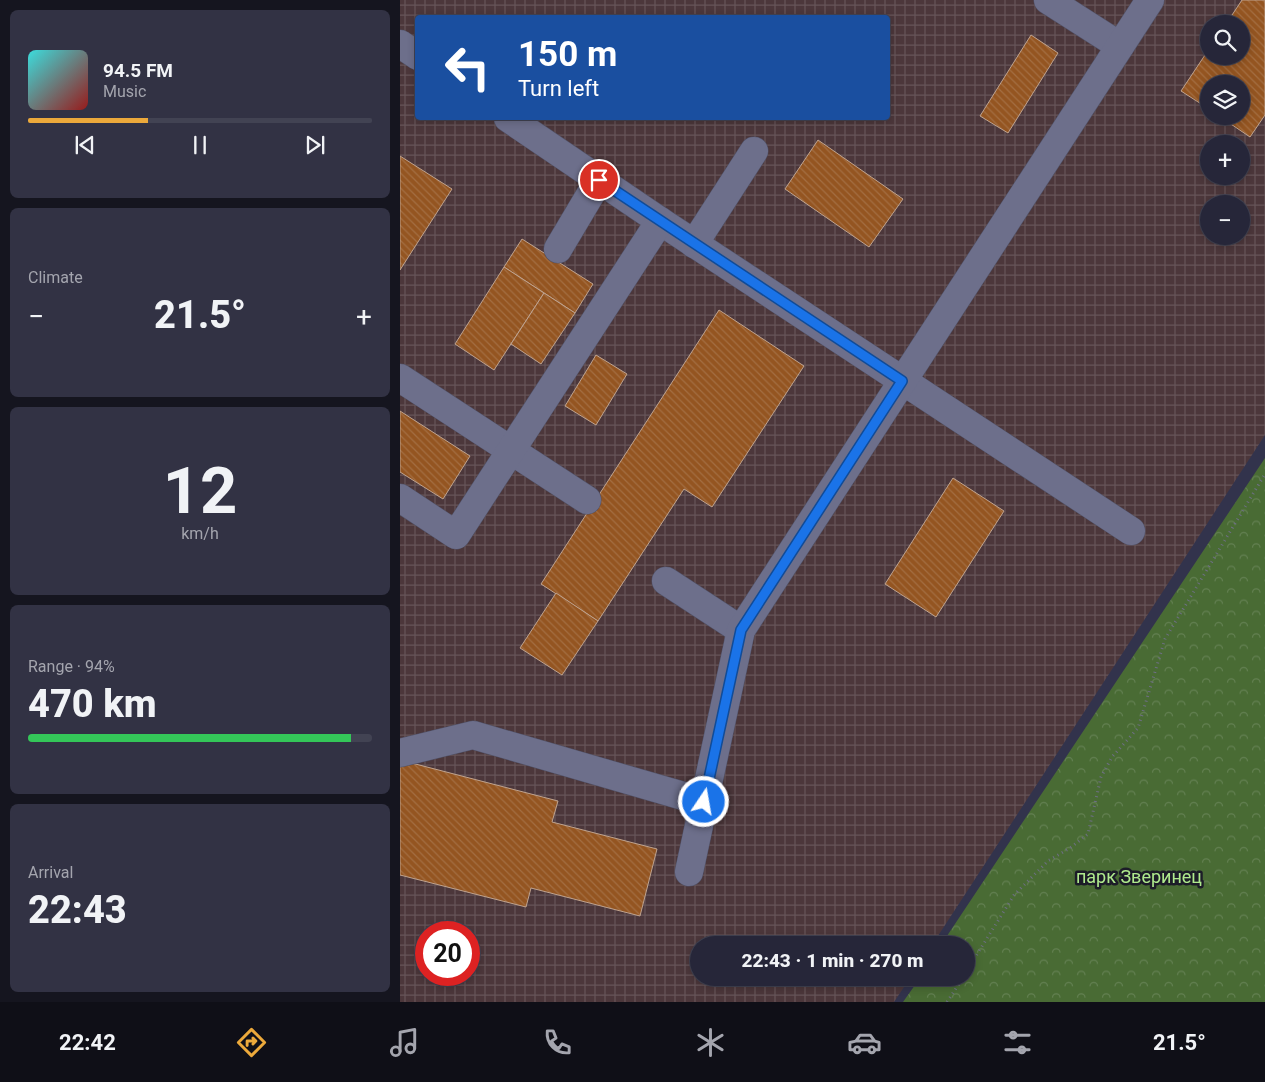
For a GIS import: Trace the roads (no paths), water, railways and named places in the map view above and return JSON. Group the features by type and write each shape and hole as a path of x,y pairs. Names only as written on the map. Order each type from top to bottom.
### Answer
{"lane":[{"path":"1048,0 1120,46"},
{"path":"689,872 741,630 1150,0"},
{"path":"400,44 415,54"},
{"path":"511,120 694,244 1131,531"},
{"path":"694,244 754,151"},
{"path":"558,249 599,180"},
{"path":"400,498 456,534 660,221"},
{"path":"400,378 587,500"},
{"path":"666,580 741,630"},
{"path":"400,753 473,735 704,802"}],"park label":[{"name":"парк Зверинец","path":"1139,876"}]}
